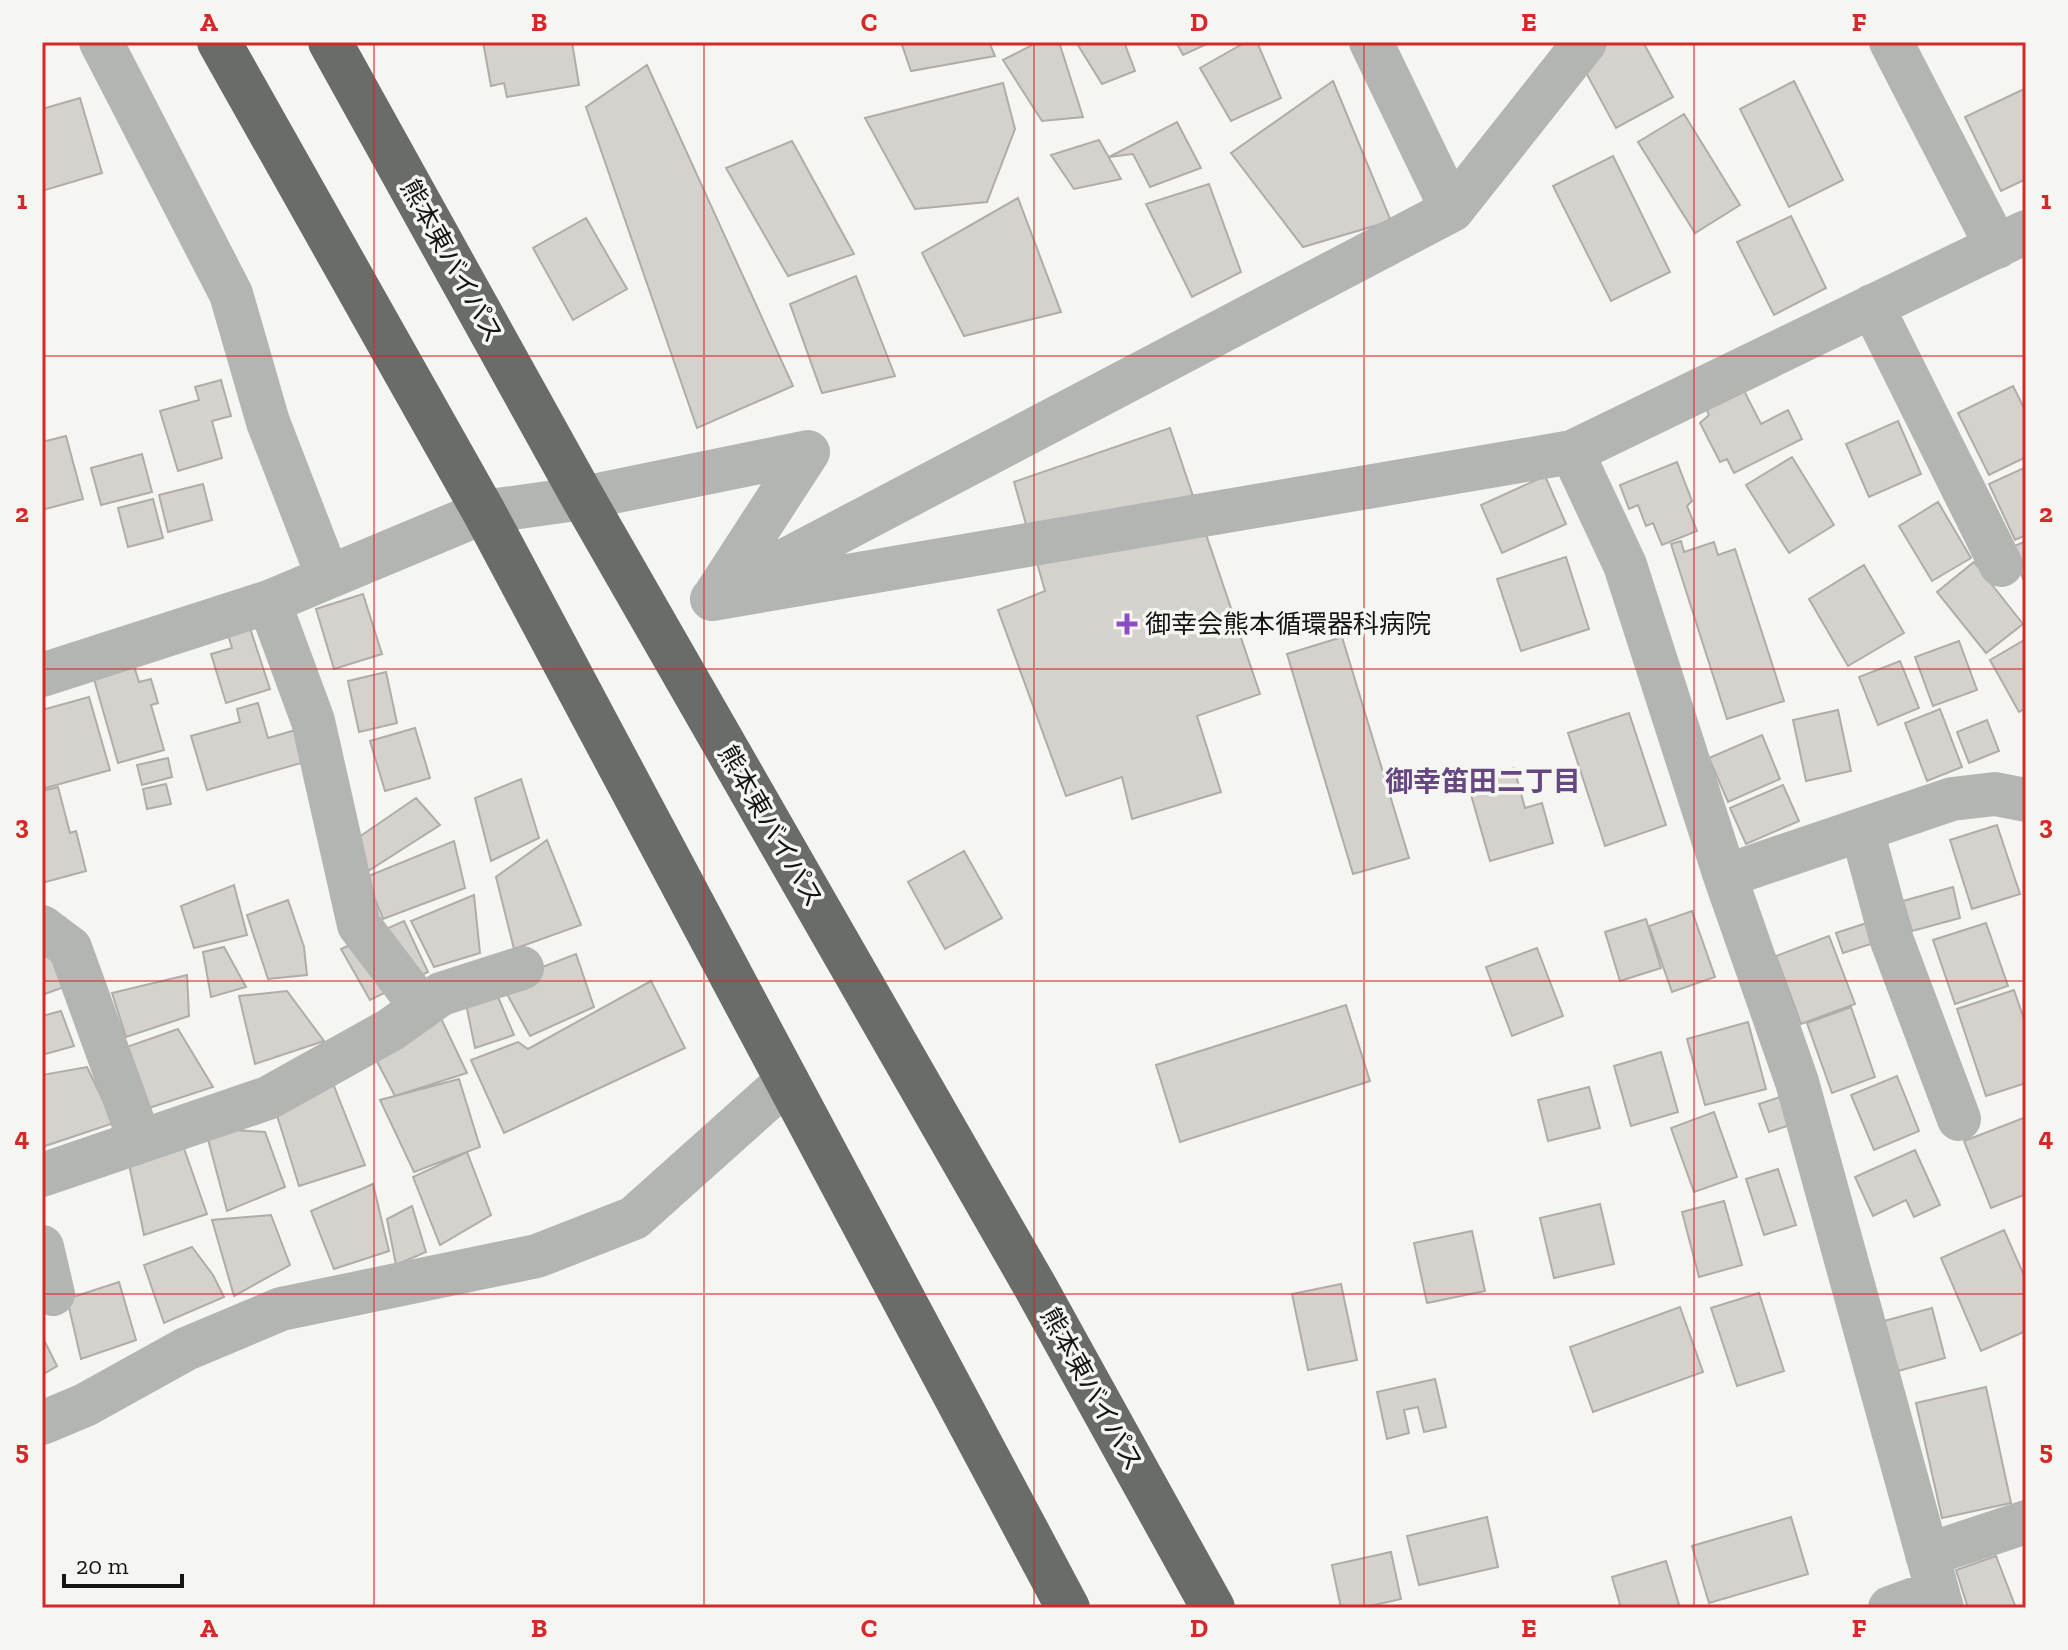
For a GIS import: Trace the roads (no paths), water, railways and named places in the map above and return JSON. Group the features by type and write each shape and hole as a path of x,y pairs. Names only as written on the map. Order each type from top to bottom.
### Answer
{"highway":[{"path":"219,42 484,512 1068,1608"},
{"name":"熊本東バイパス","path":"330,42 583,498 1036,1288 1213,1608"}],"street":[{"path":"101,42 231,294 268,422 328,577"},
{"path":"1371,42 1452,210"},
{"path":"712,599 1452,210 1585,42"},
{"path":"712,599 1572,452 2011,240 1891,42"},
{"path":"1872,306 2001,565"},
{"path":"42,675 269,602 484,512 583,498 808,452 712,599"},
{"path":"1572,452 1625,565 1725,876 1797,1082 1935,1585"},
{"path":"269,602 313,721 359,925 422,1008"},
{"path":"1725,876 1952,799 1995,794 2026,800"},
{"path":"1862,830 1891,938 1959,1119"},
{"path":"42,927 70,948 140,1141"},
{"path":"42,1175 268,1098 390,1030 441,994 522,968"},
{"path":"42,1423 85,1405 186,1349 281,1309 537,1256 634,1218 787,1081"},
{"path":"1890,1608 1935,1585 2026,1522"}],"place":[{"name":"御幸会熊本循環器科病院","path":"1127,624"}],"district":[{"name":"御幸笛田二丁目","path":"1483,781"}]}
